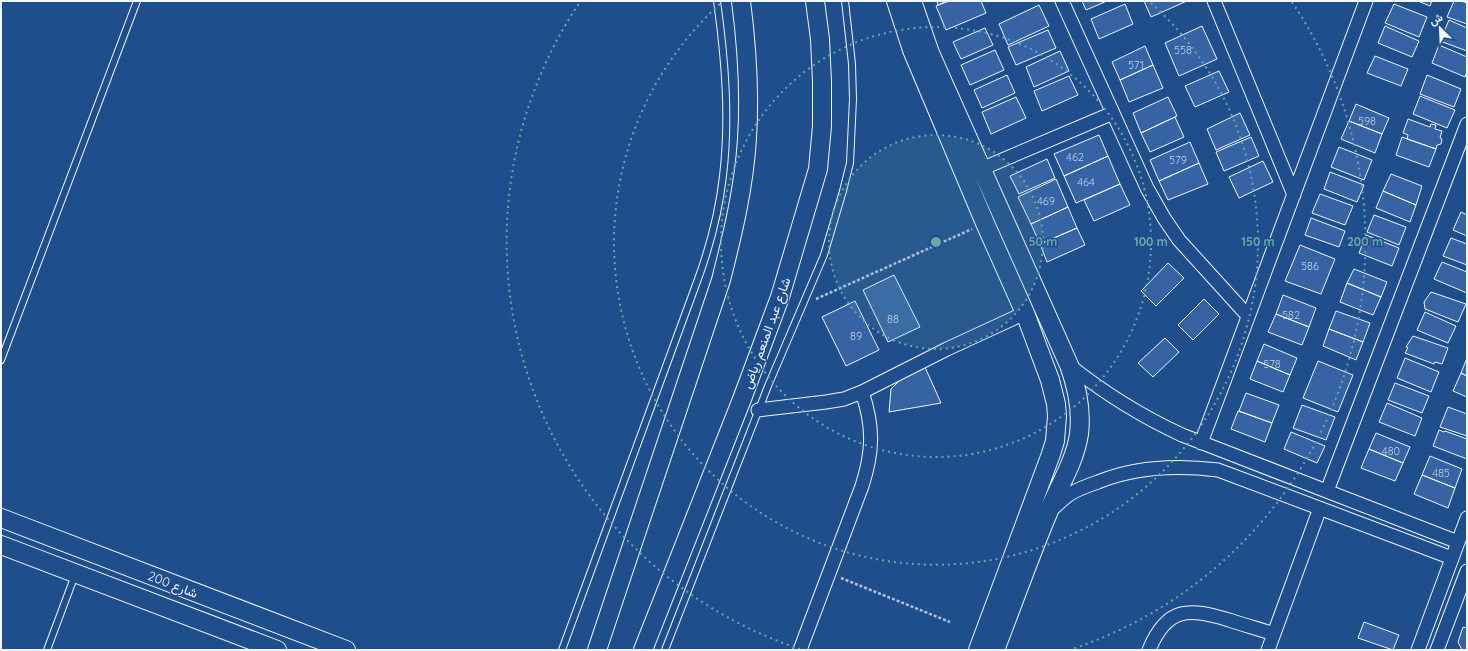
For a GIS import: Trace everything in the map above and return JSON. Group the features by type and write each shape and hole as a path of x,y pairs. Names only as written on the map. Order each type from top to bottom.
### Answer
{"street":[{"path":"597,650 721,280 733,233 742,186 747,138 747,56 741,1"},
{"name":"شارع عبد المنعم رياض","path":"643,650 742,399 780,297 818,169 822,126 822,82 820,39 815,1"},
{"path":"896,1 912,50 1068,365 1074,378 1078,400 1080,420 1079,434 1071,461 1040,510 978,650"},
{"path":"912,1 973,172 985,223 1025,313 1050,380 1055,398 1057,416 1055,441 1040,510 995,650"},
{"path":"1062,1 1147,188 1168,224 1180,240 1248,316"},
{"path":"1214,1 1294,195"},
{"path":"1201,443 1366,1"},
{"path":"973,172 1113,113"},
{"path":"1327,491 1467,124"},
{"path":"758,410 844,399 862,392 935,354 1025,313"},
{"path":"1068,365 1125,405 1152,421 1201,443 1458,542"},
{"path":"800,650 868,468 871,449 871,430 868,411 862,392"},
{"path":"1040,510 1070,494 1104,479 1140,470 1179,467 1218,470 1452,558"},
{"path":"1268,650 1320,508"},
{"name":"شارع 200","path":"1,518 346,650"},
{"path":"1418,650 1467,518"},
{"name":"شارع 200","path":"1,545 277,650"},
{"path":"1438,650 1467,571"},
{"path":"1149,650 1155,636 1168,621 1180,615 1192,612 1209,614 1274,634"}],"lane":[{"path":"1,360 137,1"},
{"path":"562,650 698,279 714,229 723,178 727,128 725,66 717,1"},
{"path":"664,650 781,352 824,255 850,163 853,99 852,64 845,1"},
{"path":"47,650 76,573"}],"path":[{"path":"803,305 985,223"},
{"path":"829,574 950,622"}],"building":[{"path":"937,1 947,1 938,5"},
{"path":"949,1 981,1 986,13 946,30 936,6"},
{"path":"1082,1 1107,1 1086,10"},
{"path":"1144,1 1187,1 1151,17"},
{"path":"1418,1 1432,1 1430,6"},
{"path":"1454,1 1467,3 1467,24 1447,17"},
{"path":"1125,4 1133,24 1099,39 1091,19"},
{"path":"1394,4 1427,17 1419,37 1385,23"},
{"path":"1039,5 1049,26 1008,45 999,24"},
{"path":"1449,20 1467,28 1467,51 1440,41"},
{"path":"1202,26 1217,59 1179,76 1165,43"},
{"path":"1385,26 1419,41 1412,57 1378,43"},
{"path":"985,28 993,45 961,59 953,42"},
{"path":"1048,30 1056,48 1016,65 1008,47"},
{"path":"1439,45 1467,57 1467,71 1465,77 1432,63"},
{"path":"1145,46 1153,65 1120,80 1112,62"},
{"path":"995,50 1004,70 970,85 961,65"},
{"path":"1060,51 1069,71 1034,87 1026,67"},
{"path":"1375,56 1408,69 1401,86 1367,73"},
{"path":"1153,65 1163,88 1129,102 1120,80"},
{"path":"1219,71 1229,92 1195,107 1185,86"},
{"path":"1007,75 1015,93 982,108 974,90"},
{"path":"1427,75 1461,89 1454,107 1420,94"},
{"path":"1069,76 1078,95 1042,111 1034,91"},
{"path":"1420,96 1455,110 1447,128 1413,114"},
{"path":"1016,97 1026,118 991,134 982,112"},
{"path":"1168,97 1177,116 1141,133 1133,113"},
{"path":"1356,104 1389,118 1382,134 1349,121"},
{"path":"1240,113 1250,135 1216,150 1207,129"},
{"path":"1175,117 1184,137 1150,152 1141,133"},
{"path":"1408,119 1430,127 1431,124 1436,125 1435,129 1442,131 1440,138 1442,139 1441,144 1437,145 1436,149 1407,139 1408,135 1403,133"},
{"path":"1349,121 1382,134 1375,153 1341,139"},
{"path":"1099,135 1108,156 1064,176 1054,154"},
{"path":"1251,137 1259,156 1224,171 1216,152"},
{"path":"1402,137 1436,149 1429,167 1396,155"},
{"path":"1190,142 1199,163 1159,181 1150,160"},
{"path":"1339,147 1372,160 1364,180 1331,167"},
{"path":"1108,156 1120,184 1076,203 1064,176"},
{"path":"1047,159 1055,178 1019,194 1010,176"},
{"path":"1263,161 1273,182 1239,198 1229,177"},
{"path":"1199,163 1208,184 1168,200 1159,181"},
{"path":"1330,172 1364,185 1357,202 1324,189"},
{"path":"1391,174 1422,186 1416,205 1383,191"},
{"path":"1056,179 1068,207 1031,224 1018,197"},
{"path":"1120,184 1130,205 1094,221 1084,200"},
{"path":"1383,191 1416,205 1410,222 1376,208"},
{"path":"1320,194 1353,206 1345,225 1312,213"},
{"path":"1068,207 1077,228 1040,244 1031,224"},
{"path":"1461,212 1467,215 1467,236 1453,230"},
{"path":"1374,215 1406,227 1399,245 1367,232"},
{"path":"1311,218 1345,231 1339,247 1305,235"},
{"path":"1077,228 1085,245 1047,262 1040,244"},
{"path":"1366,235 1399,248 1392,266 1359,253"},
{"path":"1451,238 1467,244 1467,265 1443,256"},
{"path":"1300,245 1335,259 1321,294 1285,281"},
{"path":"1442,262 1467,272 1467,293 1434,279"},
{"path":"1168,263 1184,278 1156,306 1141,291"},
{"path":"1354,269 1387,282 1381,297 1347,283"},
{"path":"894,275 920,327 888,342 863,290"},
{"path":"1347,283 1381,297 1373,315 1340,302"},
{"path":"1431,292 1466,304 1458,322 1425,309 1424,302"},
{"path":"1283,295 1316,308 1309,327 1276,314"},
{"path":"1204,299 1219,314 1193,340 1178,325"},
{"path":"855,301 879,350 846,366 822,317"},
{"path":"1336,311 1370,323 1363,342 1329,329"},
{"path":"1425,312 1456,326 1448,343 1417,330"},
{"path":"1276,314 1309,327 1302,345 1268,332"},
{"path":"1329,329 1363,342 1356,360 1323,346"},
{"path":"1413,336 1448,348 1442,364 1435,362 1434,364 1405,353 1408,348 1406,347"},
{"path":"1165,338 1179,352 1153,377 1138,363"},
{"path":"1264,344 1297,358 1290,375 1257,361"},
{"path":"1405,358 1439,372 1431,392 1397,378"},
{"path":"1467,358 1467,376 1461,373"},
{"path":"1257,361 1290,375 1283,392 1250,379"},
{"path":"1318,361 1353,375 1338,412 1303,398"},
{"path":"924,365 941,403 889,412 891,389 905,375"},
{"path":"1461,373 1467,376 1467,397 1453,391"},
{"path":"1395,383 1429,396 1422,413 1388,400"},
{"path":"1246,393 1279,405 1272,423 1239,411"},
{"path":"1387,403 1422,418 1415,436 1379,422"},
{"path":"1302,405 1335,417 1326,440 1293,428"},
{"path":"1448,407 1467,414 1467,436 1440,427"},
{"path":"1238,411 1272,423 1265,442 1231,429"},
{"path":"1439,430 1467,439 1467,459 1433,446"},
{"path":"1291,432 1325,446 1317,463 1284,449"},
{"path":"1376,433 1410,447 1403,463 1369,449"},
{"path":"1369,449 1403,463 1395,481 1361,468"},
{"path":"1430,456 1462,469 1455,488 1422,475"},
{"path":"1422,475 1455,488 1448,508 1414,494"},
{"path":"1364,622 1399,635 1393,650 1358,638"},
{"path":"1463,627 1467,628 1467,650 1462,650 1458,642"}]}
